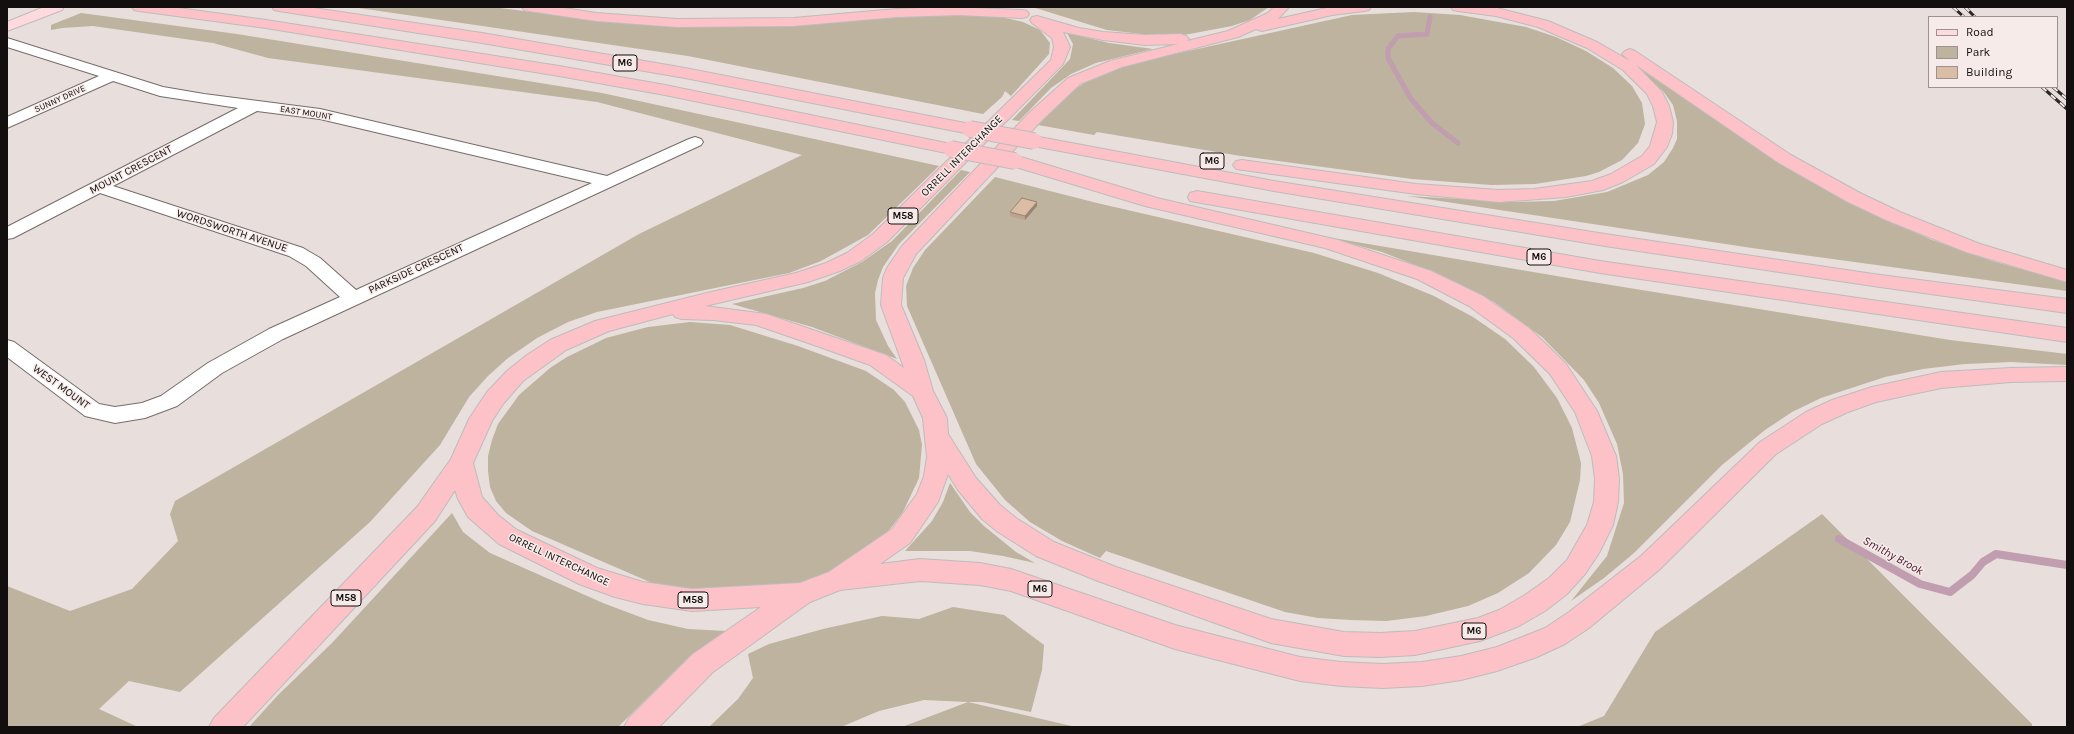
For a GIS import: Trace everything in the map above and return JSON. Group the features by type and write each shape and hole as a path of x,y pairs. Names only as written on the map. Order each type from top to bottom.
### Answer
{"highway":[{"name":"M6","path":"139,7 266,24 559,71 665,90 951,149 1249,207 1600,268 2067,335"},
{"name":"M6","path":"279,7 482,38 677,72 1274,186 1605,240 1873,280 2067,306"},
{"name":"M58","path":"529,7 596,17 677,23 793,22 897,13 972,11 1030,17"},
{"name":"M58","path":"897,13 917,7"},
{"name":"ORRELL INTERCHANGE","path":"1004,7 1078,32 1121,38 1175,40 1226,36"},
{"name":"ORRELL INTERCHANGE","path":"1030,17 1051,29 1059,37 1062,47 1058,61 880,238 847,260 801,278 653,312 579,335 534,360 515,376 495,398 481,418 461,462 470,499 477,510 508,537 595,578 615,586 643,593 692,600 801,594 838,580 900,536 915,518 929,496 936,476 939,457 939,438 935,418 922,391 913,360 891,305 893,278 899,263 909,250 1036,116 1070,84 1105,68 1226,36 1268,19 1282,7"},
{"path":"1226,36 1332,11 1364,7"},
{"name":"M6","path":"1034,141 1215,161 1416,189 1499,196 1566,192 1597,186 1618,178 1633,170 1648,160 1658,147 1663,134 1665,122 1661,106 1654,92 1628,67 1592,44 1543,24 1497,12 1458,7"},
{"path":"1506,7 1557,21 1593,35 1620,48 1785,159 1893,216 1972,248 2067,276"},
{"name":"M6","path":"939,438 967,484 991,512 1007,525 1045,549 1107,574 1271,631 1308,639 1351,644 1415,643 1449,637 1494,623 1535,603 1558,586 1576,567 1590,546 1600,525 1606,502 1607,479 1604,456 1586,411 1562,374 1540,351 1505,321 1476,301 1424,275 1331,244 1152,202 1015,161"},
{"name":"ORRELL INTERCHANGE","path":"653,312 713,313 759,319 878,360 922,391"},
{"name":"M6","path":"838,580 920,570 980,574 1011,580 1040,589 1175,637 1300,669 1342,674 1382,676 1422,674 1461,668 1497,659 1527,649 1555,636 1579,620 1650,563 1768,448 1814,418 1872,395 1934,381 2010,374 2067,374"},
{"name":"M58","path":"224,727 426,514 461,462"},
{"name":"M58","path":"639,727 703,663 801,594"}],"main road":[{"path":"7,27 56,7"}],"street":[{"name":"EAST MOUNT","path":"7,42 168,92 254,106 320,114 606,181"},
{"name":"SUNNY DRIVE","path":"7,123 114,75"},
{"name":"MOUNT CRESCENT","path":"7,234 254,106"},
{"name":"PARKSIDE CRESCENT","path":"145,410 169,401 215,368 245,351 353,298 606,181 695,142"},
{"name":"WORDSWORTH AVENUE","path":"99,187 296,252 313,262 353,298"},
{"name":"WEST MOUNT","path":"7,347 93,411 115,415 145,410"}],"green space":[{"path":"352,7 492,7 612,22 692,27 763,26 958,14 1001,17 1023,22 1040,30 1050,43 1049,54 1011,96 1005,91 1002,97 983,114 688,56"},
{"path":"1032,7 1269,7 1250,20 1232,26 1184,35 1159,36 1107,30"},
{"path":"1414,12 1460,15 1526,27 1556,37 1586,51 1613,68 1632,86 1642,103 1645,124 1638,143 1622,160 1599,172 1586,176 1535,184 1491,185 1412,179 1241,156 1097,132 1094,135 1038,125 1075,89 1089,80 1106,72 1138,62 1352,15"},
{"path":"81,13 237,34 602,93 939,166 868,235 821,261 789,273 597,312 568,322 537,338 508,358 488,376 469,397 440,445 370,522 180,692 129,681 99,709 138,727 7,727 7,586 70,611 132,589 178,541 170,514 175,501 639,234 802,155 597,102 268,58 213,43 93,26 51,30 51,25"},
{"path":"1067,33 1109,43 1153,49 1096,63 1071,74 1051,88 1019,121 1012,120 1070,59 1073,44"},
{"path":"1633,64 1771,157 1828,191 1880,217 1932,240 1992,261 2067,282 2067,291 1752,248 1407,196 1513,202 1554,201 1607,192 1648,175 1664,162 1673,148 1677,139 1677,121 1673,105 1663,91"},
{"path":"961,170 970,172 899,244 883,267 878,280 875,293 876,320 888,346 897,359 812,327 732,304 803,288 825,281 862,262 892,241"},
{"path":"995,177 1097,203 1314,253 1378,273 1434,296 1473,317 1505,339 1534,367 1557,398 1572,428 1581,463 1580,480 1570,522 1556,545 1529,573 1498,593 1468,606 1426,616 1386,621 1351,620 1318,618 1285,612 1106,551 1100,558 1062,541 1030,522 1005,500 976,464 907,306 906,286 913,268 925,250"},
{"path":"1327,237 1950,340 2067,354 2067,365 2011,362 1965,364 1923,369 1885,377 1821,398 1792,412 1765,430 1722,465 1634,553 1604,578 1571,601 1607,556 1624,503 1623,474 1617,444 1599,403 1584,380 1542,337 1494,302 1433,272 1382,252"},
{"path":"690,322 730,325 798,346 866,371 894,390 905,402 919,430 922,445 919,478 903,512 890,529 874,544 833,571 784,589 732,595 659,586 532,531 506,513 496,501 490,487 488,456 498,424 519,395 550,368 567,357 606,338 648,327"},
{"path":"950,483 970,512 984,526 1016,552 1035,563 970,551 905,551 932,521 943,502"},
{"path":"452,513 463,532 490,553 603,603 648,620 688,629 726,631 690,656 618,727 249,727 278,695 332,643"},
{"path":"1822,514 2032,724 2032,727 1577,727 1604,716 1655,632"},
{"path":"953,607 1004,615 1044,645 1042,670 1031,712 982,702 924,700 879,711 841,727 709,727 738,699 753,678 748,654 769,644 823,629 882,616 919,619"},
{"path":"968,702 1076,727 902,727"}],"building":[{"path":"1022,198 1037,202 1025,216 1010,212"}],"waterway":[{"path":"1430,17 1427,34 1398,36 1388,49 1388,58 1411,99 1432,123 1458,143"},
{"name":"Smithy Brook","path":"1839,539 1920,584 1950,592 1972,575 1983,562 1996,554 2067,565"}],"railway":[{"path":"1953,7 1963,16"},
{"path":"1965,7 1974,16"},
{"path":"2043,88 2067,109"},
{"path":"2054,88 2067,99"}]}
